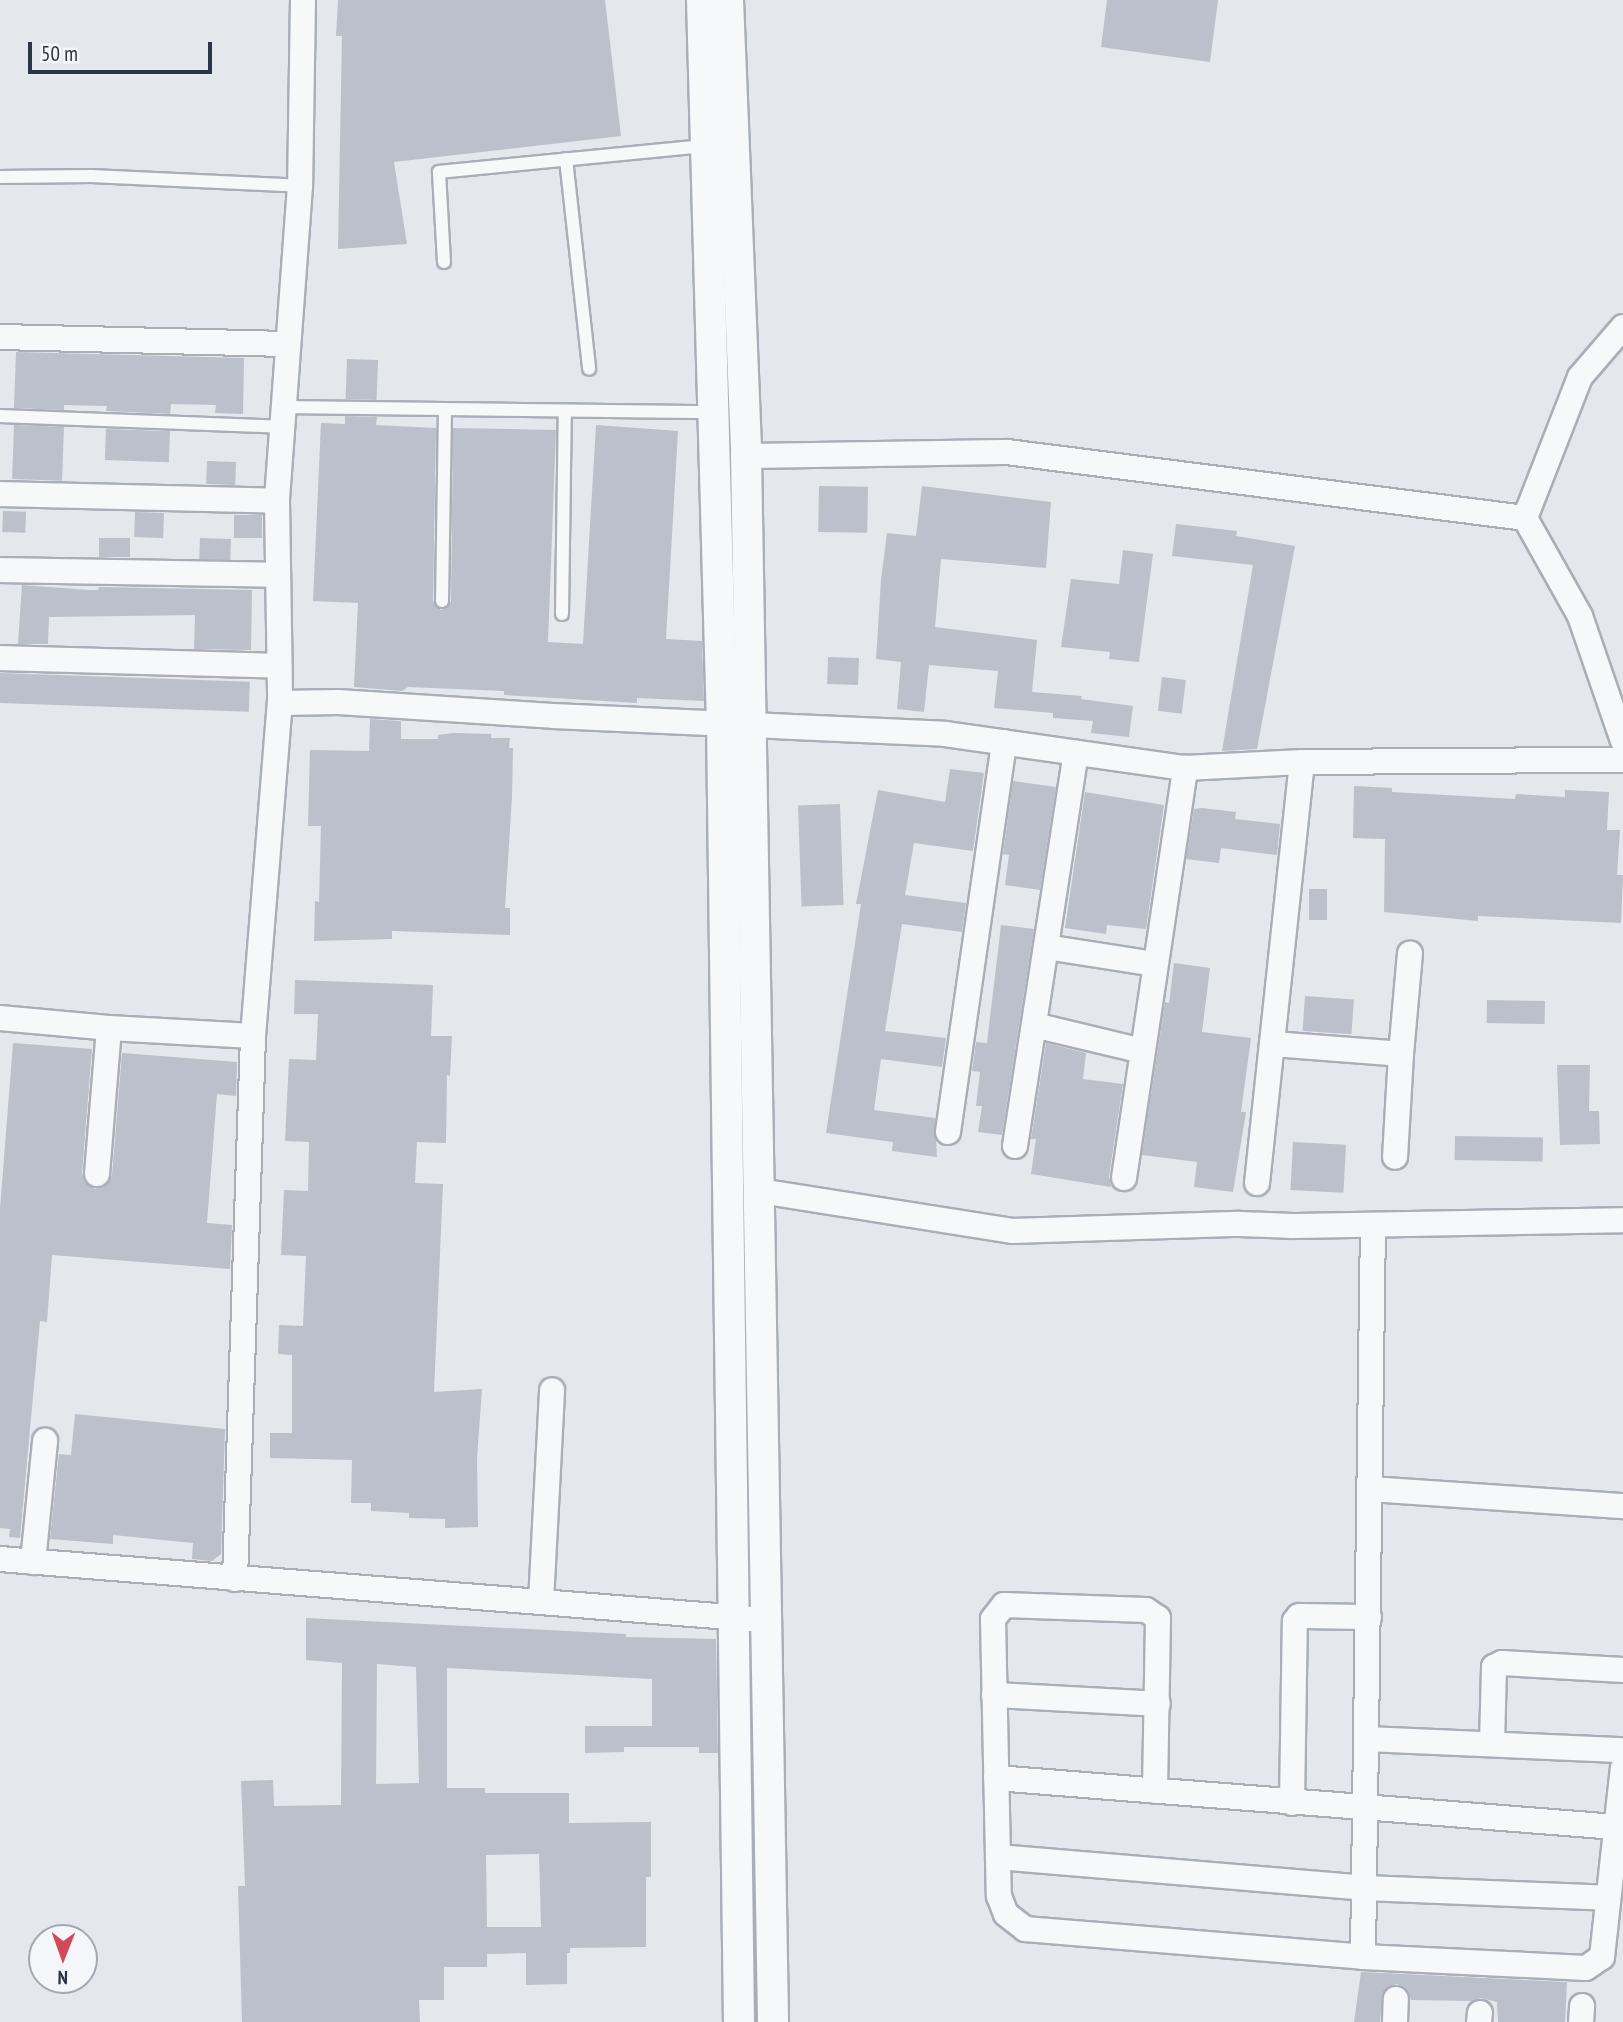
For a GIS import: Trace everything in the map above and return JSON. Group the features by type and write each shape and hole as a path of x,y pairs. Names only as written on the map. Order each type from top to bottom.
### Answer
{"street":[{"path":"235,1579 253,1036 280,703 277,501 281,417 300,186 303,0"},
{"path":"702,0 714,412 736,724 760,1191 773,2022"},
{"path":"728,0 747,456 736,724 734,1617 739,2022"},
{"path":"1525,518 1580,377 1623,327"},
{"path":"0,337 288,344"},
{"path":"747,456 1007,452 1525,518"},
{"path":"0,494 277,501"},
{"path":"1525,518 1580,616 1623,741"},
{"path":"0,570 278,575"},
{"path":"0,658 279,666"},
{"path":"280,703 338,702 945,734 1185,768 1302,762 1623,760"},
{"path":"948,1132 1004,742"},
{"path":"1015,1146 1076,753"},
{"path":"1257,1183 1302,762"},
{"path":"1124,1178 1185,768"},
{"path":"1046,947 1155,964"},
{"path":"1395,1157 1410,953"},
{"path":"0,1018 109,1028 253,1036"},
{"path":"1034,1025 1142,1051"},
{"path":"97,1174 109,1028"},
{"path":"1272,1044 1401,1054"},
{"path":"760,1191 1012,1231 1240,1224 1373,1225 1623,1220"},
{"path":"1363,1958 1373,1225"},
{"path":"541,1602 552,1390"},
{"path":"33,1562 45,1441"},
{"path":"1371,1489 1623,1506"},
{"path":"0,1559 767,1620"},
{"path":"1155,1791 1158,1618 1146,1610 1004,1605 993,1619 999,1896 1006,1914 1025,1929 1363,1958 1586,1968 1602,1957 1623,1768"},
{"path":"1292,1802 1294,1621 1299,1616 1369,1617"},
{"path":"1492,1744 1494,1667 1502,1663 1623,1670"},
{"path":"994,1695 1158,1704"},
{"path":"1367,1739 1623,1750"},
{"path":"996,1778 1616,1827"},
{"path":"998,1857 1364,1888 1608,1898"}],"lane":[{"path":"444,262 439,172 706,146"},
{"path":"566,159 589,369"},
{"path":"0,177 91,176 300,186"},
{"path":"0,416 281,417 444,410 714,412"},
{"path":"442,601 444,410"},
{"path":"562,614 565,411"}],"building":[{"path":"338,0 605,0 621,136 394,162 407,244 338,249 342,36 336,36"},
{"path":"1107,0 1218,0 1210,62 1101,47"},
{"path":"16,352 244,358 243,414 215,413 216,405 171,404 170,414 106,411 107,406 64,405 64,410 14,408"},
{"path":"347,359 378,360 377,400 346,399"},
{"path":"345,416 377,417 376,425 436,428 433,601 441,610 447,608 451,601 453,428 556,430 548,642 583,644 596,425 678,431 666,639 702,641 704,701 637,698 637,703 504,695 504,691 408,687 402,691 354,687 358,603 313,601 321,423 345,424"},
{"path":"14,425 64,427 62,481 12,479"},
{"path":"106,429 170,431 169,462 105,460"},
{"path":"207,461 236,462 235,485 206,484"},
{"path":"819,486 868,487 867,533 818,532"},
{"path":"922,486 1051,502 1046,568 941,559 935,627 1037,640 1032,692 1082,696 1081,699 1133,706 1129,737 1091,733 1093,721 1053,718 1053,713 994,708 998,671 929,665 924,712 897,709 901,662 876,659 881,580 887,533 916,536"},
{"path":"3,511 26,512 25,533 2,532"},
{"path":"135,512 164,513 163,538 134,537"},
{"path":"234,515 262,515 262,538 234,538"},
{"path":"1176,524 1237,531 1236,536 1295,546 1257,749 1222,751 1253,565 1172,556"},
{"path":"99,538 130,538 130,557 99,557"},
{"path":"200,538 231,539 230,560 199,559"},
{"path":"1123,550 1153,554 1139,662 1109,659 1110,652 1061,647 1071,579 1119,584"},
{"path":"22,585 89,590 98,590 99,587 252,590 251,650 194,649 195,615 49,617 48,644 18,644"},
{"path":"828,657 859,658 858,685 827,684"},
{"path":"0,673 250,682 249,712 0,703"},
{"path":"1162,677 1186,680 1182,714 1158,711"},
{"path":"370,719 401,721 401,739 438,739 438,735 453,733 491,734 491,738 510,738 509,748 513,748 512,797 505,908 510,908 510,935 392,931 392,939 314,941 315,901 319,902 321,826 308,826 310,750 369,751"},
{"path":"950,769 984,773 973,851 914,843 905,895 966,903 962,932 902,924 885,1031 946,1038 942,1067 881,1059 874,1110 935,1118 937,1157 892,1151 893,1142 826,1133 861,904 856,904 878,790 945,802"},
{"path":"1013,781 1056,787 1040,890 1005,885 1009,855 1003,854"},
{"path":"1354,786 1392,788 1392,792 1515,799 1516,794 1565,797 1565,790 1609,792 1607,830 1620,830 1617,875 1623,875 1621,923 1478,916 1478,921 1384,912 1385,839 1353,838"},
{"path":"1085,792 1164,805 1146,929 1107,925 1106,934 1065,928"},
{"path":"840,804 844,905 802,906 798,805"},
{"path":"1194,809 1236,812 1235,819 1280,824 1277,855 1221,848 1219,863 1186,859"},
{"path":"1309,889 1327,889 1327,920 1309,920"},
{"path":"1001,925 1034,929 1002,1135 978,1132 982,1106 976,1106 980,1072 972,1071 976,1042 987,1043"},
{"path":"1174,963 1210,968 1202,1032 1251,1038 1241,1112 1246,1112 1233,1192 1194,1187 1197,1162 1142,1155 1165,1002 1169,1003"},
{"path":"295,980 433,985 431,1036 452,1036 450,1076 447,1075 446,1143 417,1142 415,1183 443,1184 434,1392 482,1389 477,1458 478,1527 445,1528 445,1519 409,1518 409,1513 371,1511 371,1503 351,1503 352,1460 270,1458 270,1433 292,1433 292,1355 278,1354 279,1325 303,1326 306,1256 281,1255 284,1190 308,1191 309,1142 285,1141 289,1059 316,1060 318,1014 294,1014"},
{"path":"1305,996 1354,999 1351,1034 1303,1031"},
{"path":"1487,1000 1545,1001 1545,1024 1487,1023"},
{"path":"13,1043 92,1049 82,1173 84,1181 95,1189 104,1187 112,1175 122,1053 237,1062 236,1096 217,1094 207,1223 232,1225 230,1269 52,1255 47,1322 40,1321 20,1538 9,1537 10,1529 0,1528 0,1209"},
{"path":"1046,1043 1086,1053 1083,1079 1123,1084 1109,1176 1111,1187 1031,1174 1036,1139 1031,1139"},
{"path":"1557,1065 1590,1065 1589,1111 1599,1111 1600,1144 1560,1145"},
{"path":"1455,1136 1543,1138 1543,1162 1455,1160"},
{"path":"1293,1142 1346,1145 1343,1193 1290,1190"},
{"path":"75,1414 225,1429 221,1554 212,1561 192,1559 193,1543 113,1535 113,1544 50,1539 59,1454 71,1455"},
{"path":"306,1618 626,1634 626,1637 716,1639 718,1753 699,1753 699,1747 624,1747 624,1752 585,1753 585,1726 652,1726 652,1679 447,1668 447,1788 485,1788 485,1793 569,1793 569,1823 651,1822 651,1877 646,1877 646,1947 570,1948 570,1953 567,1953 567,1984 526,1985 526,1953 487,1954 487,1967 444,1967 444,2000 419,2000 420,2022 242,2022 238,1886 245,1886 241,1781 273,1780 274,1806 341,1805 342,1663 306,1660","holes":["377,1664 416,1667 419,1783 376,1784","539,1854 541,1927 487,1927 486,1855"]},
{"path":"1361,1972 1567,1982 1565,2022 1498,2022 1497,2002 1481,1998 1472,2001 1411,2000 1405,1987 1396,1984 1383,1992 1380,2022 1354,2022"}]}
